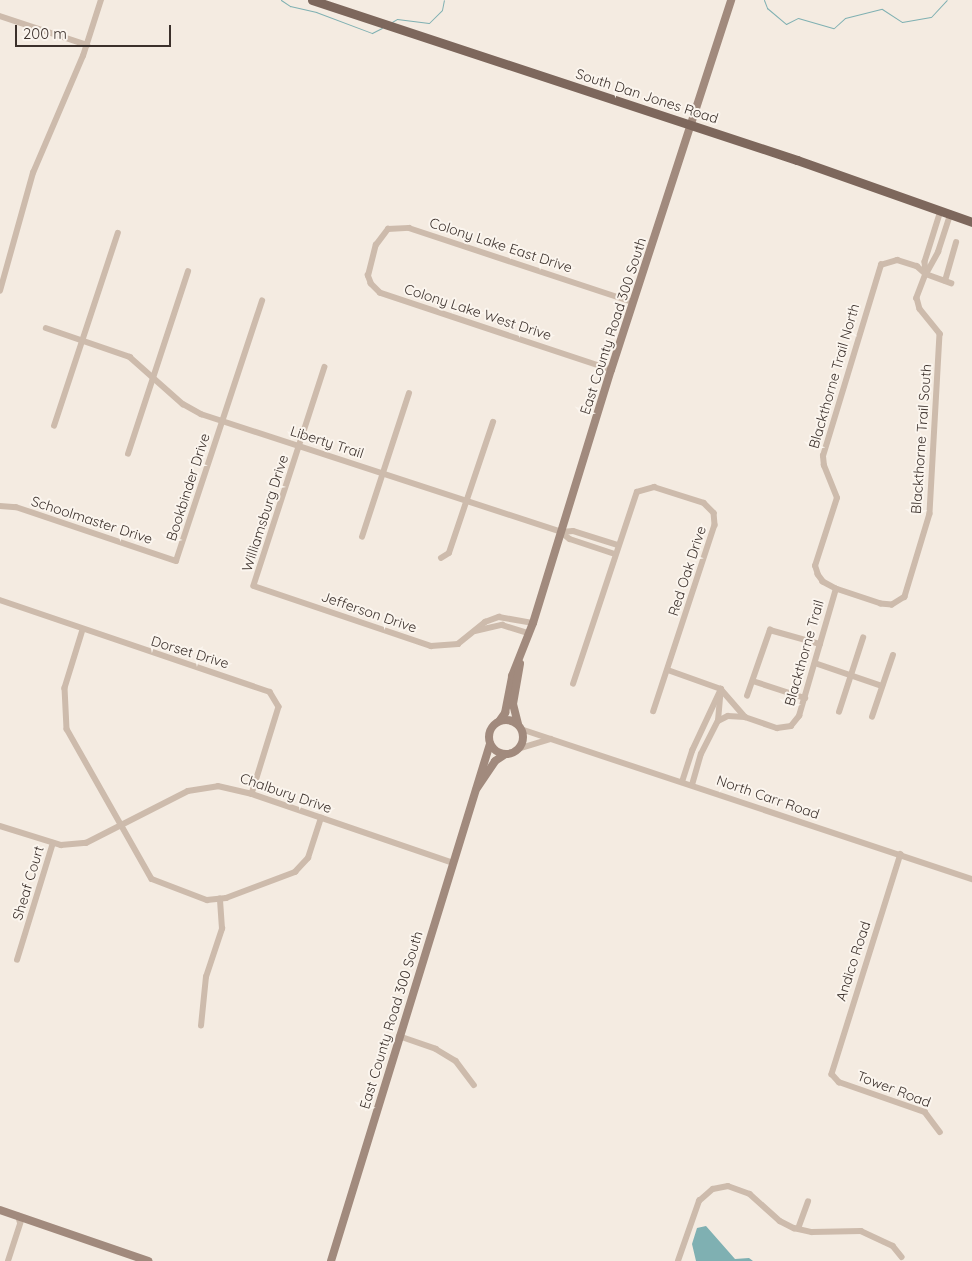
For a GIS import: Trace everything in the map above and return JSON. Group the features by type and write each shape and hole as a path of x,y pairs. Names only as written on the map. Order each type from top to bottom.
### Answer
{"main road":[{"name":"South Dan Jones Road","path":"312,0 691,125 972,222"}],"street":[{"path":"0,291 3,266 45,141 86,45 101,0"},
{"name":"East County Road 300 South","path":"520,726 513,697 520,660 533,624 632,302 731,1"},
{"path":"0,16 86,45"},
{"path":"926,274 938,252 945,213"},
{"path":"926,274 925,262 945,213"},
{"name":"Colony Lake East Drive","path":"374,253 385,230 404,227 632,302"},
{"path":"54,426 118,234"},
{"path":"926,274 948,282 956,243"},
{"name":"Colony Lake West Drive","path":"374,253 369,278 380,293 611,370"},
{"name":"Blackthorne Trail North","path":"836,589 823,582 815,566 837,498 824,466 823,456 881,265 897,260 917,266 926,274"},
{"path":"128,454 188,272"},
{"name":"Blackthorne Trail South","path":"836,589 881,604 898,602 905,597 930,514 940,334 920,308 917,298 926,274"},
{"name":"Bookbinder Drive","path":"176,561 262,301"},
{"name":"Liberty Trail","path":"46,328 130,357 154,376 188,408 223,422 561,532 573,531 618,545"},
{"name":"Williamsburg Drive","path":"254,586 325,367"},
{"path":"362,537 409,392"},
{"path":"440,558 449,553 493,422"},
{"name":"Red Oak Drive","path":"573,684 634,498 642,488 654,487 704,503 714,513 715,525 654,710"},
{"name":"Schoolmaster Drive","path":"0,506 16,508 176,561"},
{"path":"561,532 570,539 615,554"},
{"name":"Jefferson Drive","path":"254,586 431,646 451,646 475,631 485,622 499,618 533,624"},
{"name":"Blackthorne Trail","path":"745,716 784,729 796,721 836,589"},
{"name":"Dorset Drive","path":"0,600 83,630 270,692 279,707 252,794"},
{"name":"Jefferson Drive","path":"475,631 502,625 529,633"},
{"path":"83,630 65,688 65,721 121,828 152,879 207,900 220,899 295,872 308,858 321,818"},
{"path":"748,696 770,630 820,644"},
{"path":"839,712 863,638"},
{"path":"872,717 893,655"},
{"name":"East County Road 300 South","path":"500,720 505,713 512,676 520,660"},
{"path":"815,663 882,686"},
{"path":"668,670 721,688 745,716"},
{"path":"752,681 804,698"},
{"path":"692,785 701,754 718,721 721,688"},
{"path":"682,782 692,751 721,688"},
{"path":"718,721 728,716 745,716"},
{"path":"500,720 510,720 520,726 523,739 518,749 504,755 490,744 490,730 500,720"},
{"name":"North Carr Road","path":"520,726 972,879"},
{"name":"North Carr Road","path":"518,749 539,740 555,739"},
{"name":"East County Road 300 South","path":"331,1261 490,744"},
{"name":"East County Road 300 South","path":"477,788 495,761 504,755"},
{"name":"Chalbury Drive","path":"0,826 53,843 86,843 121,828 196,788 231,787 453,863"},
{"name":"Sheaf Court","path":"17,960 53,843"},
{"name":"Andico Road","path":"833,1076 832,1066 901,854"},
{"path":"201,1026 206,976 222,929 220,899"},
{"path":"399,1036 436,1049 456,1061 474,1086"},
{"name":"Tower Road","path":"833,1076 839,1082 926,1112 940,1132"},
{"path":"678,1261 699,1201 721,1187 739,1188 780,1221 798,1230 861,1231 893,1246 902,1257"},
{"path":"798,1230 808,1202"},
{"path":"0,1210 148,1261"},
{"path":"8,1261 20,1222 18,1216"}],"water":[{"path":"706,1226 735,1259 749,1258 753,1261 696,1261 692,1244 697,1228"}],"waterway":[{"path":"281,0 290,6 316,12 372,33 382,28"},
{"path":"392,22 397,19 429,23 442,10 444,0"},
{"path":"764,0 767,8 786,24 798,18 834,28 845,18 882,9 902,22 931,17 947,0"}]}
